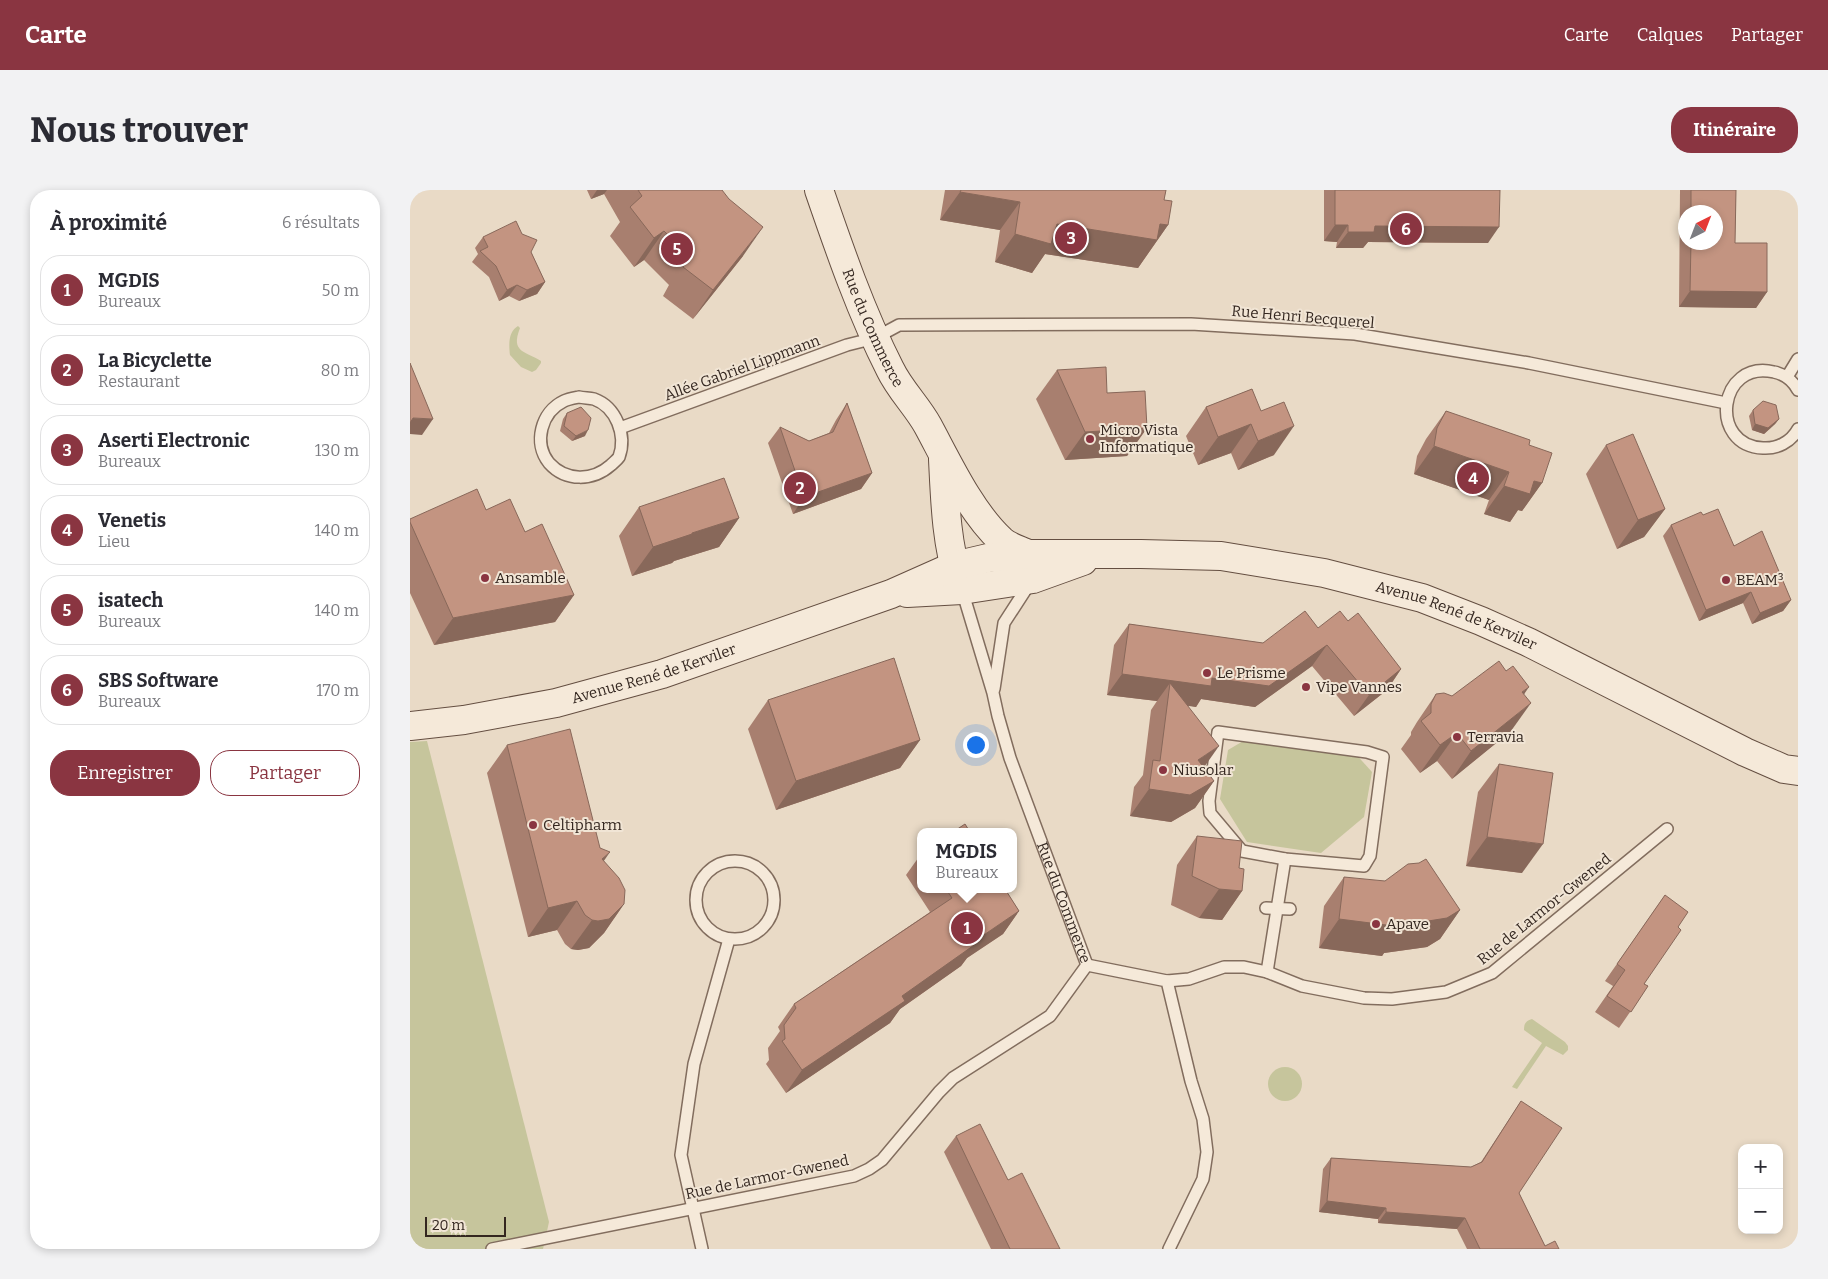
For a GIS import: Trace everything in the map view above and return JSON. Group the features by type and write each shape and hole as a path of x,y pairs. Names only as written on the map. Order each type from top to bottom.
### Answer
{"main road":[{"name":"Rue du Commerce","path":"819,190 854,289 891,372 927,424 943,457 973,504 1002,542 1030,567"},
{"name":"Rue du Commerce","path":"943,457 945,494 958,578"},
{"name":"Avenue René de Kerviler","path":"410,726 464,720 556,703 662,674 891,594 958,578 1102,555 1221,556 1324,573 1422,598 1528,642 1745,752 1793,774"}],"lane":[{"name":"Rue Henri Becquerel","path":"875,338 899,325 934,324 1190,324 1355,334 1530,363 1726,403"},
{"name":"Allée Gabriel Lippmann","path":"620,428 847,345 875,338"},
{"path":"1787,377 1798,359"},
{"path":"1798,390 1787,377 1777,372 1755,371 1744,376 1736,383 1730,392 1725,413 1733,432 1749,445 1759,448 1779,446 1788,441 1798,429"},
{"path":"579,397 594,399 605,405 614,415 620,428 621,442 618,458 608,468 595,475 583,478 560,472 549,462 542,449 541,434 544,420 552,408 565,400 579,397"},
{"name":"Rue du Commerce","path":"994,693 1004,623 1030,567"},
{"name":"Rue du Commerce","path":"958,578 994,693 998,716 1010,758 1087,966 1167,981"},
{"path":"1218,732 1366,752 1383,757 1370,856 1364,866 1285,859 1242,851 1210,813 1209,801 1218,732"},
{"name":"Rue de Larmor-Gwened","path":"1167,981 1189,979 1224,967 1244,967 1267,972 1302,986 1364,998 1392,1000 1446,992 1492,973 1667,829"},
{"path":"1267,972 1271,908 1285,859"},
{"path":"741,861 758,867 766,876 772,886 775,898 773,912 766,925 756,934 743,939 729,939 716,935 698,915 695,902 697,889 702,877 711,868 724,862 741,861"},
{"path":"1271,908 1290,909"},
{"path":"702,1249 681,1155 694,1064 729,939"},
{"name":"Rue de Larmor-Gwened","path":"492,1249 854,1176 869,1169 890,1150 953,1078 1050,1016 1087,966"},
{"path":"1167,981 1191,1081 1203,1120 1207,1152 1203,1179 1169,1249"}],"green space":[{"path":"518,326 520,328 517,336 518,347 541,361 536,370 532,372 521,367 510,355 509,343 511,335"},
{"path":"1250,737 1353,751 1372,772 1364,817 1321,853 1247,842 1220,799 1228,750"},
{"path":"427,741 549,1222 543,1249 410,1249 410,742"},
{"path":"1532,1019 1565,1042 1568,1050 1563,1055 1546,1046 1517,1089 1512,1087 1542,1043 1524,1030 1526,1023"},
{"path":"1285,1067 1297,1072 1302,1084 1297,1096 1285,1101 1273,1096 1268,1084 1273,1072"}],"building":[{"path":"638,190 722,190 729,199 763,227 713,290 683,267 689,256 664,231 654,238 630,207 642,196"},
{"path":"961,190 1166,190 1164,200 1172,201 1168,225 1160,224 1157,240 1057,224 1051,244 1015,234 1020,202 960,192"},
{"path":"1335,190 1500,190 1499,227 1375,226 1374,232 1348,232 1348,225 1335,225"},
{"path":"1691,190 1736,190 1735,243 1767,243 1767,292 1690,291 1691,250 1723,250 1723,205 1691,205"},
{"path":"516,221 522,234 537,240 531,252 545,282 527,290 517,285 507,290 496,266 480,251 488,247 483,237"},
{"path":"410,363 433,419 413,418 410,423"},
{"path":"1106,367 1107,393 1145,391 1147,428 1085,432 1057,370"},
{"path":"1252,389 1261,411 1284,402 1294,426 1258,441 1251,424 1218,437 1206,407"},
{"path":"1763,401 1776,405 1779,419 1768,428 1755,424 1753,410"},
{"path":"847,403 872,473 804,497 780,427 809,441 833,432"},
{"path":"581,407 591,418 588,430 576,436 564,426 567,413"},
{"path":"1446,411 1530,440 1529,445 1552,453 1542,483 1534,481 1530,494 1504,486 1509,472 1434,446 1437,428"},
{"path":"1633,434 1665,509 1638,520 1606,445"},
{"path":"724,478 739,518 653,547 639,507"},
{"path":"477,489 486,510 510,499 525,532 542,524 574,595 453,618 410,519"},
{"name":"BEAM³","path":"1718,509 1734,546 1762,531 1791,600 1760,613 1751,592 1706,610 1671,525 1701,512 1703,515"},
{"path":"1305,611 1318,628 1340,611 1348,621 1358,613 1401,669 1369,695 1327,645 1269,686 1212,678 1211,686 1122,674 1129,624 1263,643"},
{"path":"894,658 920,740 796,781 768,700"},
{"path":"1499,661 1506,671 1513,666 1529,687 1522,692 1531,703 1471,751 1457,733 1440,745 1421,721 1431,713 1431,704 1436,694 1444,693 1452,696"},
{"path":"1170,683 1219,746 1198,760 1214,781 1190,795 1149,789 1153,760 1160,761"},
{"path":"570,729 600,848 610,852 602,859 619,878 625,890 624,904 609,919 598,921 592,920 585,915 577,901 548,908 507,745"},
{"path":"1499,764 1553,773 1543,844 1487,837"},
{"path":"965,824 968,828 959,828"},
{"path":"1197,836 1242,841 1239,868 1244,869 1242,891 1219,889 1192,876"},
{"path":"1426,859 1460,910 1447,918 1403,925 1402,927 1339,919 1344,877 1385,881 1408,864 1419,863"},
{"path":"949,893 1008,893 1019,911 975,941 977,943 902,996 905,1001 802,1070 782,1041 785,1039 784,1025 796,1008 794,1004 952,898"},
{"path":"1665,895 1688,912 1678,927 1681,930 1644,984 1648,986 1631,1012 1607,996 1625,970 1617,964"},
{"path":"1521,1101 1562,1128 1519,1193 1545,1246 1555,1241 1559,1249 1480,1249 1465,1218 1386,1212 1386,1208 1327,1201 1331,1158 1471,1167 1482,1162"},
{"path":"980,1124 1008,1180 1022,1173 1060,1249 1010,1249 956,1136"}],"place":[{"name":"SBS Software","path":"1406,229"},
{"name":"Aserti Electronic","path":"1071,238"},
{"name":"isatech","path":"677,249"},
{"name":"Micro Vista Informatique","path":"1090,439"},
{"name":"Venetis","path":"1473,478"},
{"name":"La Bicyclette","path":"800,488"},
{"name":"Ansamble","path":"485,578"},
{"name":"BEAM³","path":"1726,580"},
{"name":"Le Prisme","path":"1207,673"},
{"name":"Vipe Vannes","path":"1306,687"},
{"name":"Terravia","path":"1457,737"},
{"name":"Niusolar","path":"1163,770"},
{"name":"Celtipharm","path":"533,825"},
{"name":"Apave","path":"1376,924"},
{"name":"MGDIS","path":"967,928"}]}
